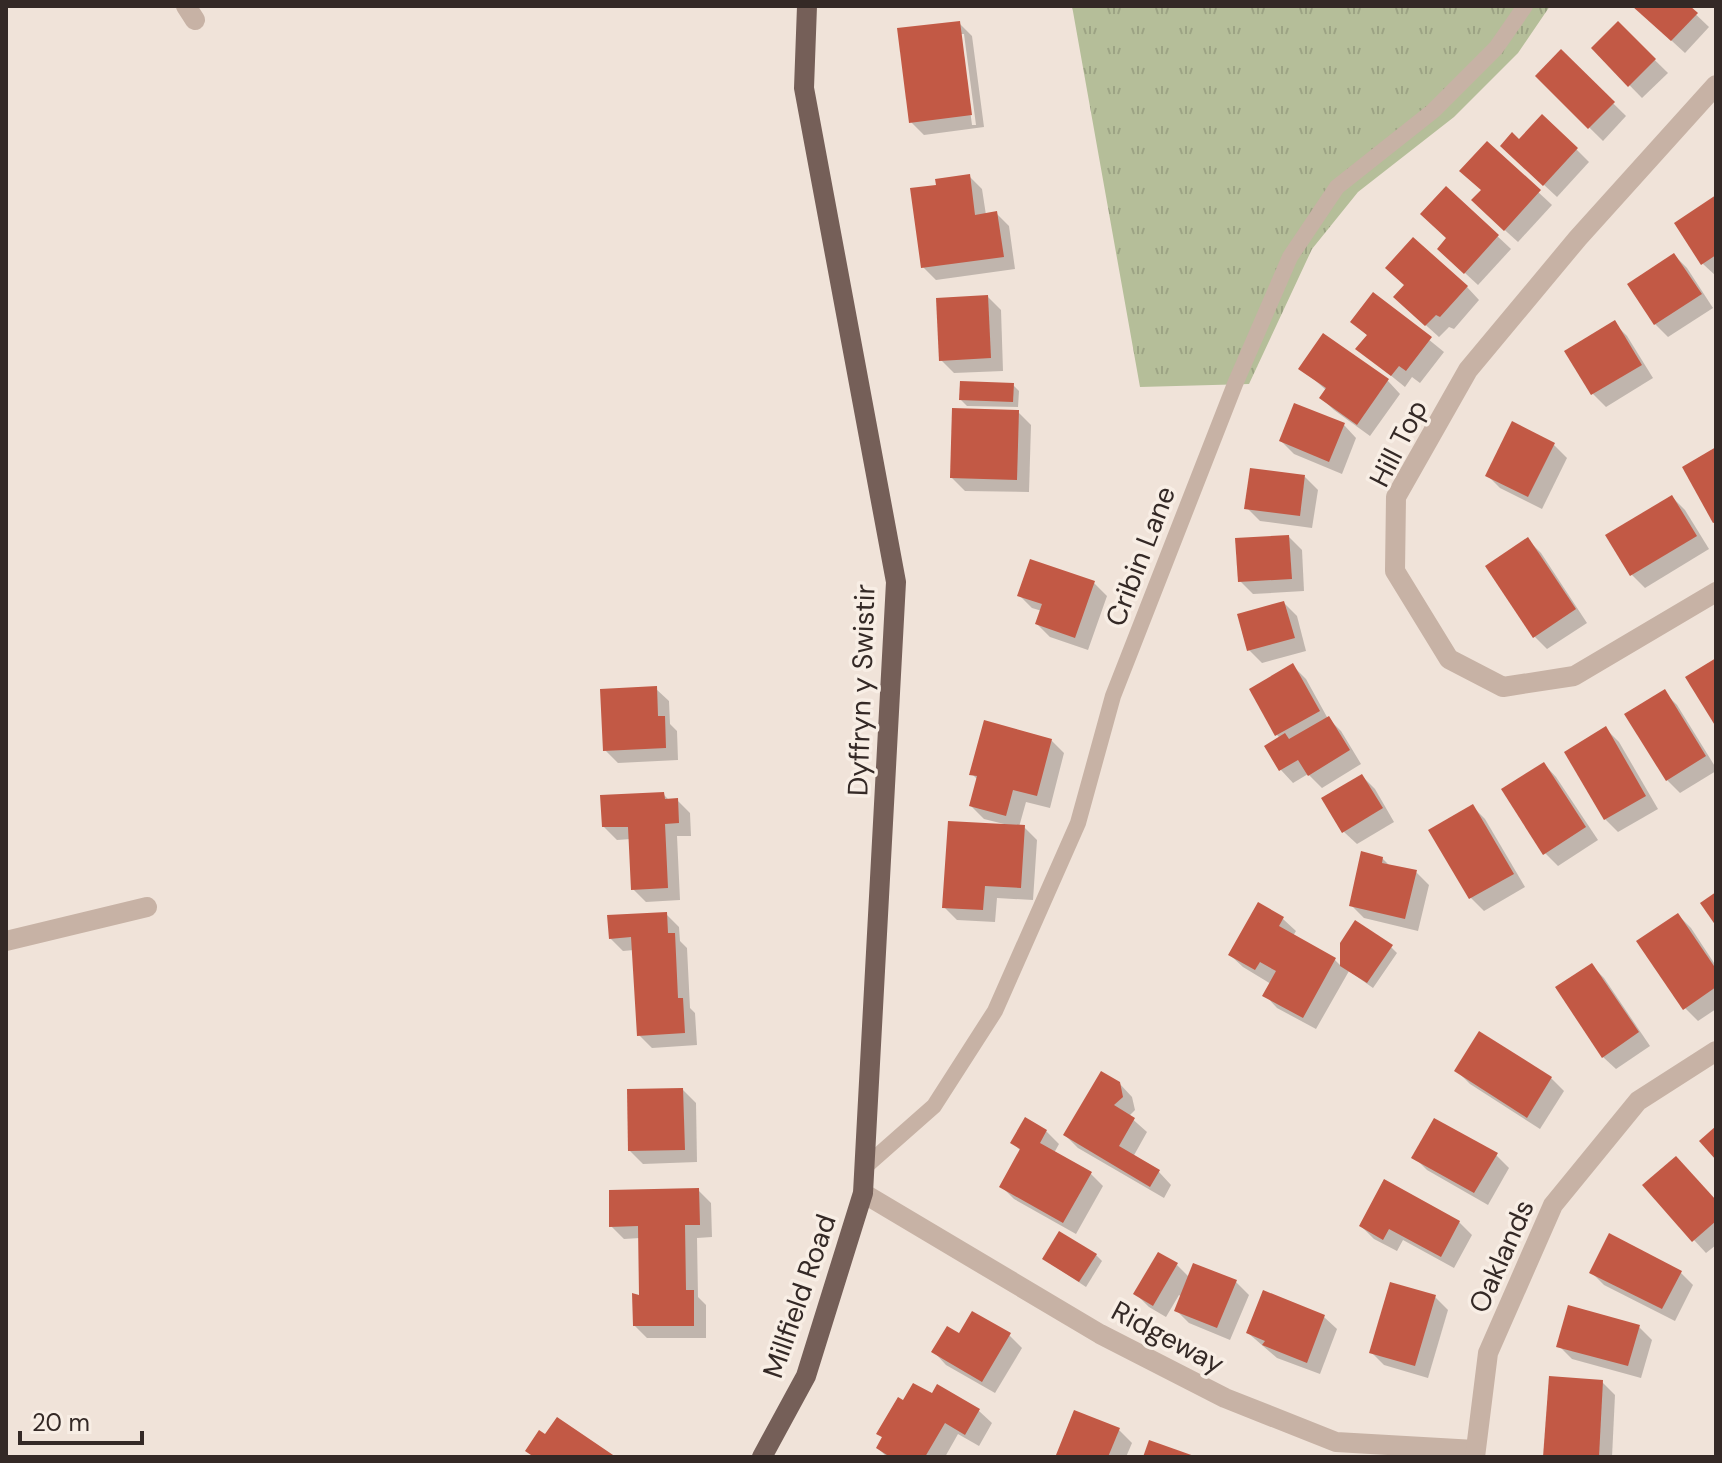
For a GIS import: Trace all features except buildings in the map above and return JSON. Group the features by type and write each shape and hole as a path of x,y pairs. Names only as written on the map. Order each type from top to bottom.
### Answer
{"main road":[{"name":"Dyffryn y Swistir","path":"807,6 804,88 896,582 863,1193"},
{"name":"Millfield Road","path":"762,1457 806,1376 863,1193"}],"street":[{"name":"Hill Top","path":"1716,85 1578,238 1468,370 1396,497 1395,556 1395,571 1449,659 1503,687 1574,676 1716,592"},
{"path":"6,941 147,907"},
{"name":"Oaklands","path":"1475,1454 1488,1353 1553,1205 1638,1101 1716,1051"},
{"name":"Ridgeway","path":"863,1193 1100,1334 1225,1398 1336,1442 1475,1454"}],"lane":[{"name":"Cribin Lane","path":"866,1166 934,1106 995,1011 1078,823 1113,696 1235,384 1290,257 1337,187 1433,111 1496,48 1525,6"}],"green space":[{"path":"1072,6 1550,6 1518,53 1454,117 1358,192 1312,249 1249,384 1140,387"}]}
